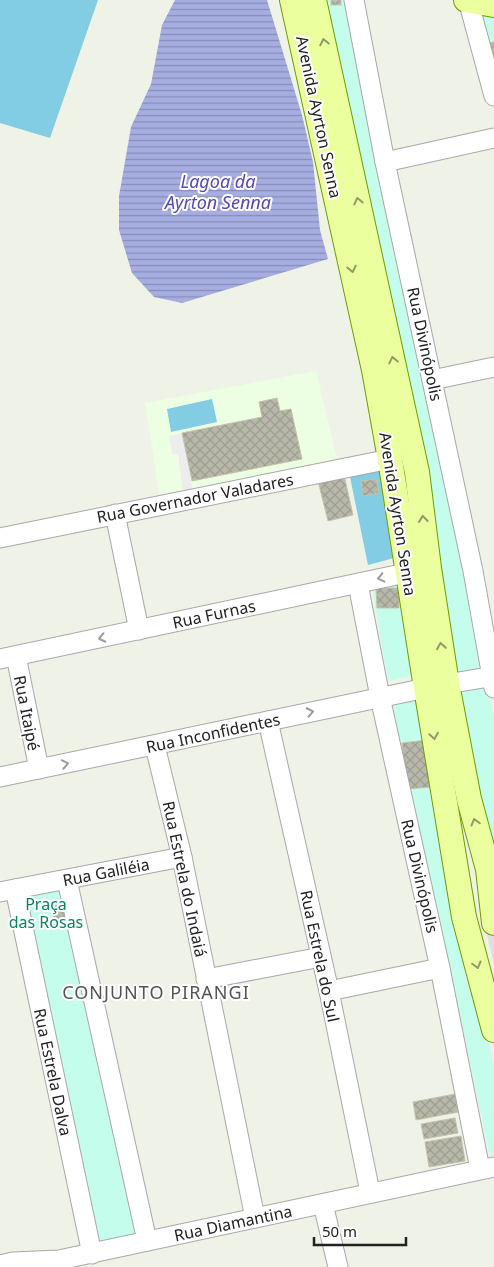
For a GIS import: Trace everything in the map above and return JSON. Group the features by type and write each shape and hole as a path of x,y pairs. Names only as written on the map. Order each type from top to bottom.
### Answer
{"main road":[{"name":"Avenida Ayrton Senna","path":"292,0 370,351 390,459 418,570 436,686 458,881 464,918 494,1030"},
{"name":"Avenida Ayrton Senna","path":"314,0 417,472 418,570"},
{"path":"467,0 494,5"},
{"name":"Avenida Ayrton Senna","path":"436,686 491,872 494,922"},
{"path":"458,881 468,873 491,872"},
{"path":"464,918 494,922"}],"street":[{"name":"Rua Divinópolis","path":"354,0 385,162 473,571 493,680"},
{"path":"467,0 493,85"},
{"path":"385,162 494,138"},
{"path":"432,380 494,367"},
{"name":"Rua Governador Valadares","path":"0,538 390,459"},
{"path":"115,514 139,630"},
{"name":"Rua Furnas","path":"8,658 418,570"},
{"name":"Rua Divinópolis","path":"358,584 380,698 487,1168"},
{"name":"Rua Itaipé","path":"8,658 39,769"},
{"name":"Rua Inconfidentes","path":"0,777 436,686 493,680"},
{"name":"Rua Estrela do Sul","path":"268,721 329,992 370,1192"},
{"name":"Rua Estrela do Indaiá","path":"155,746 182,857 255,1218"},
{"name":"Rua Galiléia","path":"7,891 182,857"},
{"path":"67,880 147,1241"},
{"name":"Rua Estrela Dalva","path":"7,891 92,1254"},
{"path":"206,979 321,957"},
{"path":"329,992 440,968"},
{"name":"Rua Diamantina","path":"0,1265 13,1262 24,1265 92,1254 487,1168"},
{"path":"323,1204 338,1267"},
{"path":"0,1252 24,1265"}],"shaded area":[{"path":"0,0 98,0 50,138 0,123"},
{"path":"316,371 337,459 160,499 145,403"},
{"path":"212,399 217,422 171,432 167,409"},
{"path":"182,433 193,491 183,494 178,454 172,454 169,436"},
{"path":"381,462 394,558 368,565 349,472"},
{"path":"484,922 494,923 494,965"}],"green space":[{"path":"325,0 347,0 483,667 456,672"},
{"path":"478,5 494,8 494,66"},
{"path":"400,576 415,675 388,681 371,582"},
{"path":"486,683 494,717 494,851 456,687"},
{"path":"424,693 457,929 466,980 479,1009 494,1064 494,1155 490,1156 390,700"},
{"name":"Praça das Rosas","path":"61,887 135,1234 97,1241 20,894"}],"water":[{"name":"Lagoa da Ayrton Senna","path":"175,0 267,0 302,115 313,162 320,230 328,259 182,303 154,297 132,273 119,230 119,196 131,127 151,84 162,25"}],"building":[{"path":"331,0 341,0 341,5 331,5"},
{"path":"494,42 494,62 493,63 490,43"},
{"path":"277,398 280,411 291,409 302,459 192,481 182,433 262,417 259,402"},
{"path":"344,475 353,515 328,521 318,481"},
{"path":"376,479 379,493 363,496 361,481"},
{"path":"376,588 399,588 399,608 377,608"},
{"path":"427,740 432,787 407,789 402,743"},
{"path":"64,903 69,926 56,928 52,906"},
{"path":"455,1094 458,1112 416,1120 413,1102"},
{"path":"455,1118 458,1133 424,1139 421,1124"},
{"path":"461,1136 465,1161 429,1167 425,1142"}],"district":[{"name":"CONJUNTO PIRANGI","path":"156,992"}]}
